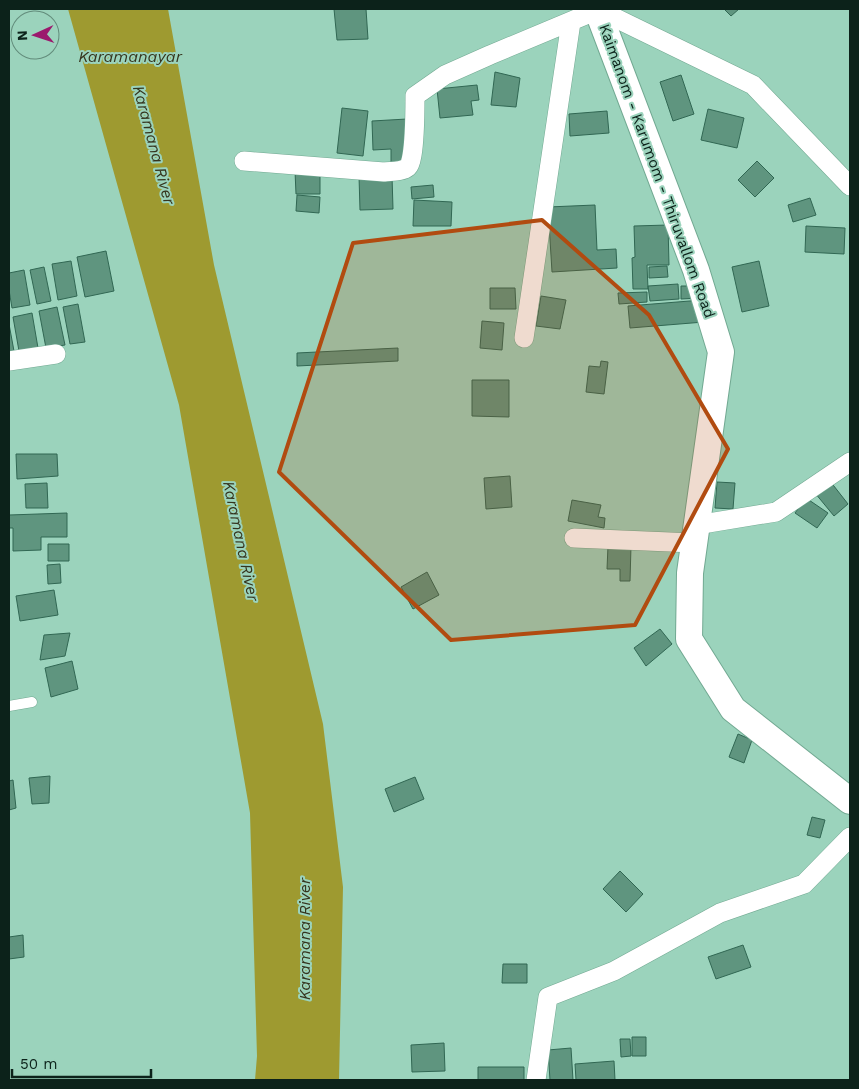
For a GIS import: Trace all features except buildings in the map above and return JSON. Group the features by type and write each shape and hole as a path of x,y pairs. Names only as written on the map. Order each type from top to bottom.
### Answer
{"main road":[{"name":"Kaimanom - Karumom - Thiruvallom Road","path":"599,9 696,270 720,352 690,573 689,639 733,709 850,801"}],"street":[{"path":"244,161 384,172 399,171 408,167 412,160 416,96 446,75 599,9 753,85 850,186"},
{"path":"524,338 570,22"},
{"path":"9,361 56,354"},
{"path":"574,538 695,534 776,512 850,462"},
{"path":"536,1080 548,997 614,971 720,913 804,884 850,837"}],"lane":[{"path":"9,706 32,702"}],"highlighted area":[{"path":"542,220 649,315 728,449 635,625 451,640 279,472 353,243"}],"water":[{"name":"Karamanayar","path":"68,9 168,9 214,265 323,724 343,887 339,1080 255,1080 257,1056 250,813 179,405"}],"water label":[{"name":"Karamana River","path":"154,145"},
{"name":"Karamana River","path":"241,541"},
{"name":"Karamana River","path":"304,939"}]}
